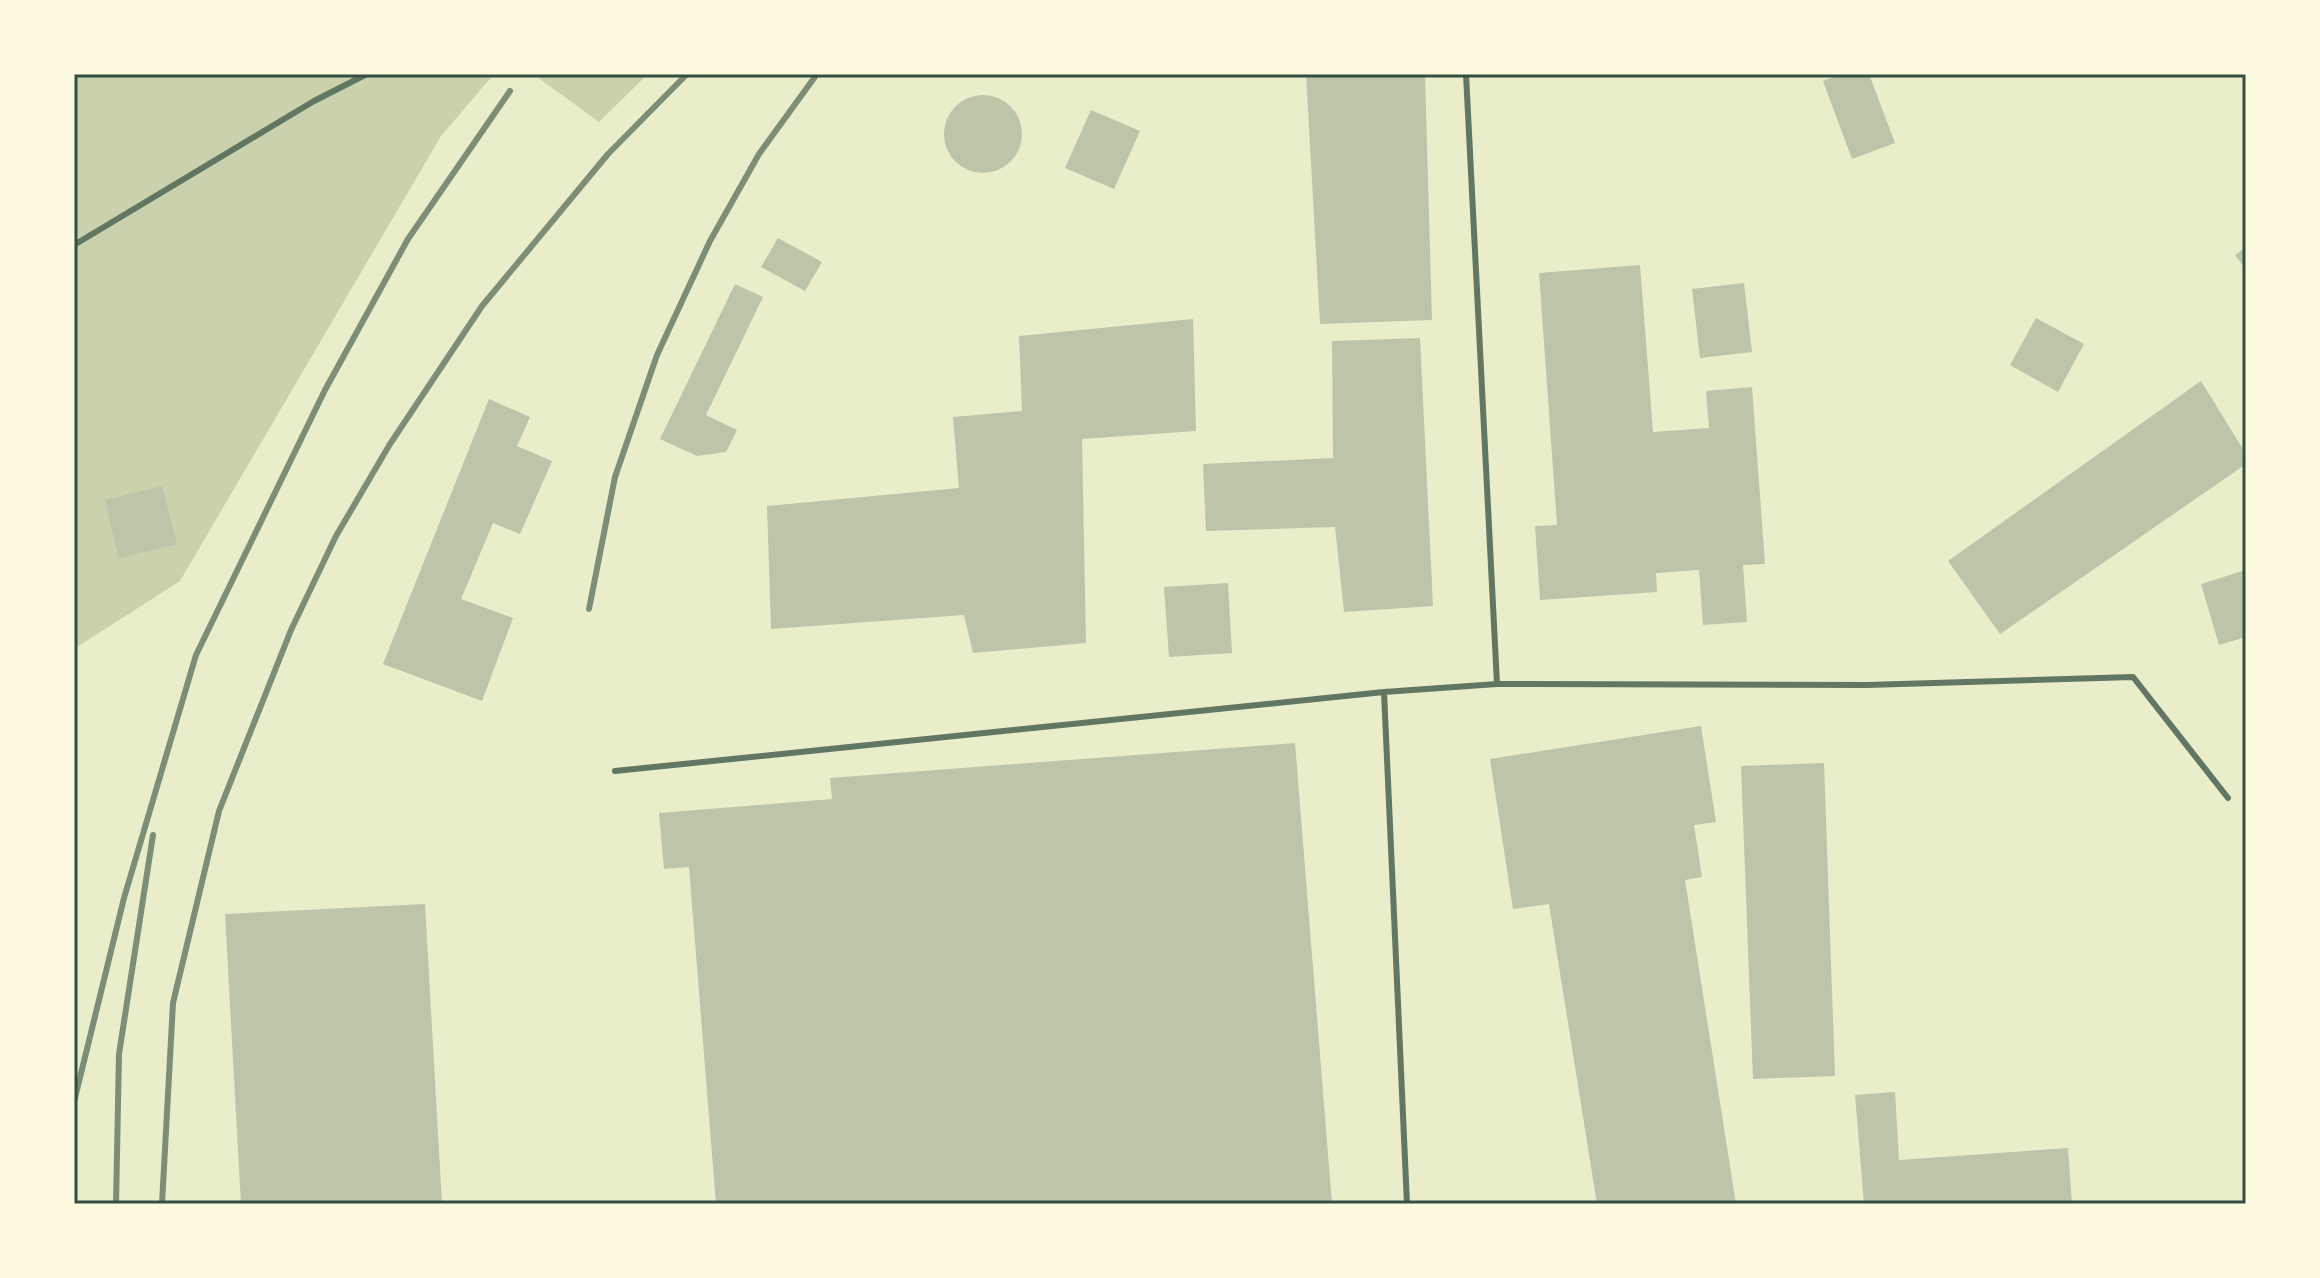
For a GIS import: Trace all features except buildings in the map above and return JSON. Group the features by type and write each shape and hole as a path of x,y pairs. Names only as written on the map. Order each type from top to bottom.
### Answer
{"lane":[{"path":"74,245 314,101 367,74"},
{"path":"1466,74 1497,684"},
{"path":"615,771 1384,692 1497,684 1867,685 2133,677 2228,798"},
{"path":"1384,692 1407,1204"}],"green space":[{"path":"74,74 494,74 441,136 180,581 74,649"},
{"path":"533,74 648,74 599,122"}],"railway":[{"path":"162,1204 173,1003 219,811 291,630 336,536 390,444 482,306 608,154 687,74"},
{"path":"589,609 615,477 657,355 710,241 759,154 817,74"},
{"path":"74,1102 124,898 196,655 325,390 408,239 510,91"},
{"path":"116,1204 119,1054 153,835"}]}
